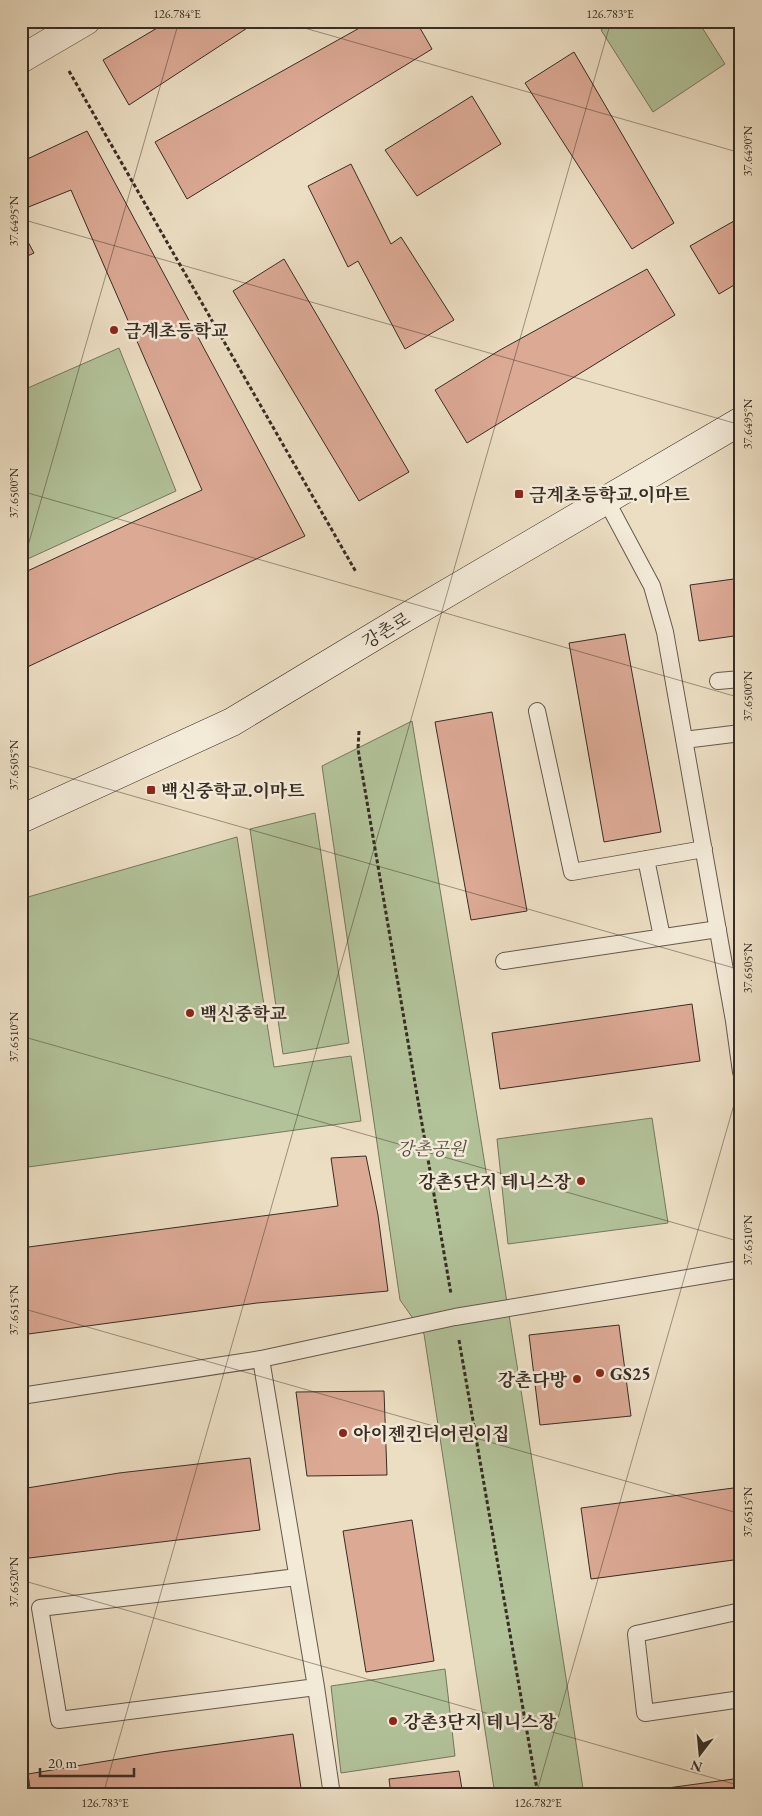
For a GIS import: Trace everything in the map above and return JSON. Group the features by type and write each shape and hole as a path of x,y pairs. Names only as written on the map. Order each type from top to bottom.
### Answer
{"main road":[{"path":"21,59 86,21"},
{"name":"강촌로","path":"21,819 232,722 741,421"}],"lane":[{"path":"606,500 652,586 664,632 718,930 737,1021 741,1072"},
{"path":"718,681 741,679"},
{"path":"537,711 572,872 704,849"},
{"path":"684,740 741,734"},
{"path":"646,859 662,937"},
{"path":"504,961 718,930"},
{"path":"21,1396 261,1359 455,1317 741,1269"},
{"path":"261,1359 316,1687 332,1795"},
{"path":"297,1578 40,1608 59,1720 316,1687"},
{"path":"741,1610 636,1634 645,1713 741,1699"}],"path":[{"path":"69,71 356,572"},
{"path":"358,731 358,749 538,1795"}],"green space":[{"path":"614,21 698,21 725,64 653,112 601,30"},
{"path":"119,348 176,491 21,562 21,391"},
{"name":"강촌공원","path":"412,721 500,1258 584,1795 495,1795 424,1334 400,1300 322,766"},
{"path":"315,813 349,1043 283,1054 250,829"},
{"path":"237,837 274,1067 351,1056 361,1121 21,1168 21,899"},
{"name":"강촌5단지 테니스장","path":"652,1118 668,1223 508,1244 497,1139"},
{"name":"강촌3단지 테니스장","path":"445,1669 455,1756 341,1773 331,1686"}],"building":[{"path":"169,21 258,21 129,105 103,60"},
{"path":"372,21 416,21 432,49 187,199 155,142"},
{"path":"574,52 674,223 632,249 525,83"},
{"path":"472,96 501,144 417,196 385,150"},
{"path":"87,131 305,536 21,670 21,574 202,490 71,190 21,210 21,162"},
{"path":"351,164 391,244 401,237 454,320 405,349 358,261 348,267 308,186"},
{"path":"741,217 741,281 719,294 690,246"},
{"path":"21,229 34,253 21,259"},
{"path":"284,259 409,472 359,501 233,291"},
{"path":"647,269 675,315 467,443 435,390 500,350"},
{"path":"741,578 741,635 699,641 690,585"},
{"path":"625,634 661,832 604,842 569,643"},
{"path":"492,712 527,911 471,920 435,722"},
{"path":"692,1004 700,1061 500,1089 492,1033"},
{"path":"366,1156 378,1215 388,1291 257,1303 21,1335 21,1248 338,1206 331,1158"},
{"path":"619,1325 631,1416 540,1425 529,1335"},
{"name":"아이젠킨더어린이집","path":"384,1391 387,1475 307,1476 296,1392"},
{"path":"250,1458 260,1530 21,1559 21,1489 119,1473"},
{"path":"741,1487 741,1559 591,1579 581,1508"},
{"path":"412,1520 434,1661 366,1672 343,1531"},
{"path":"293,1734 302,1795 31,1795 28,1774 161,1752"},
{"path":"459,1771 463,1795 391,1795 389,1779"},
{"path":"741,1778 741,1795 616,1795"}],"place":[{"name":"금계초등학교","path":"114,330"},
{"name":"금계초등학교.이마트","path":"519,494"},
{"name":"백신중학교.이마트","path":"151,790"},
{"name":"백신중학교","path":"190,1013"},
{"name":"강촌5단지 테니스장","path":"581,1181"},
{"name":"GS25","path":"600,1373"},
{"name":"강촌다방","path":"577,1379"},
{"name":"아이젠킨더어린이집","path":"343,1433"},
{"name":"강촌3단지 테니스장","path":"393,1721"}]}
